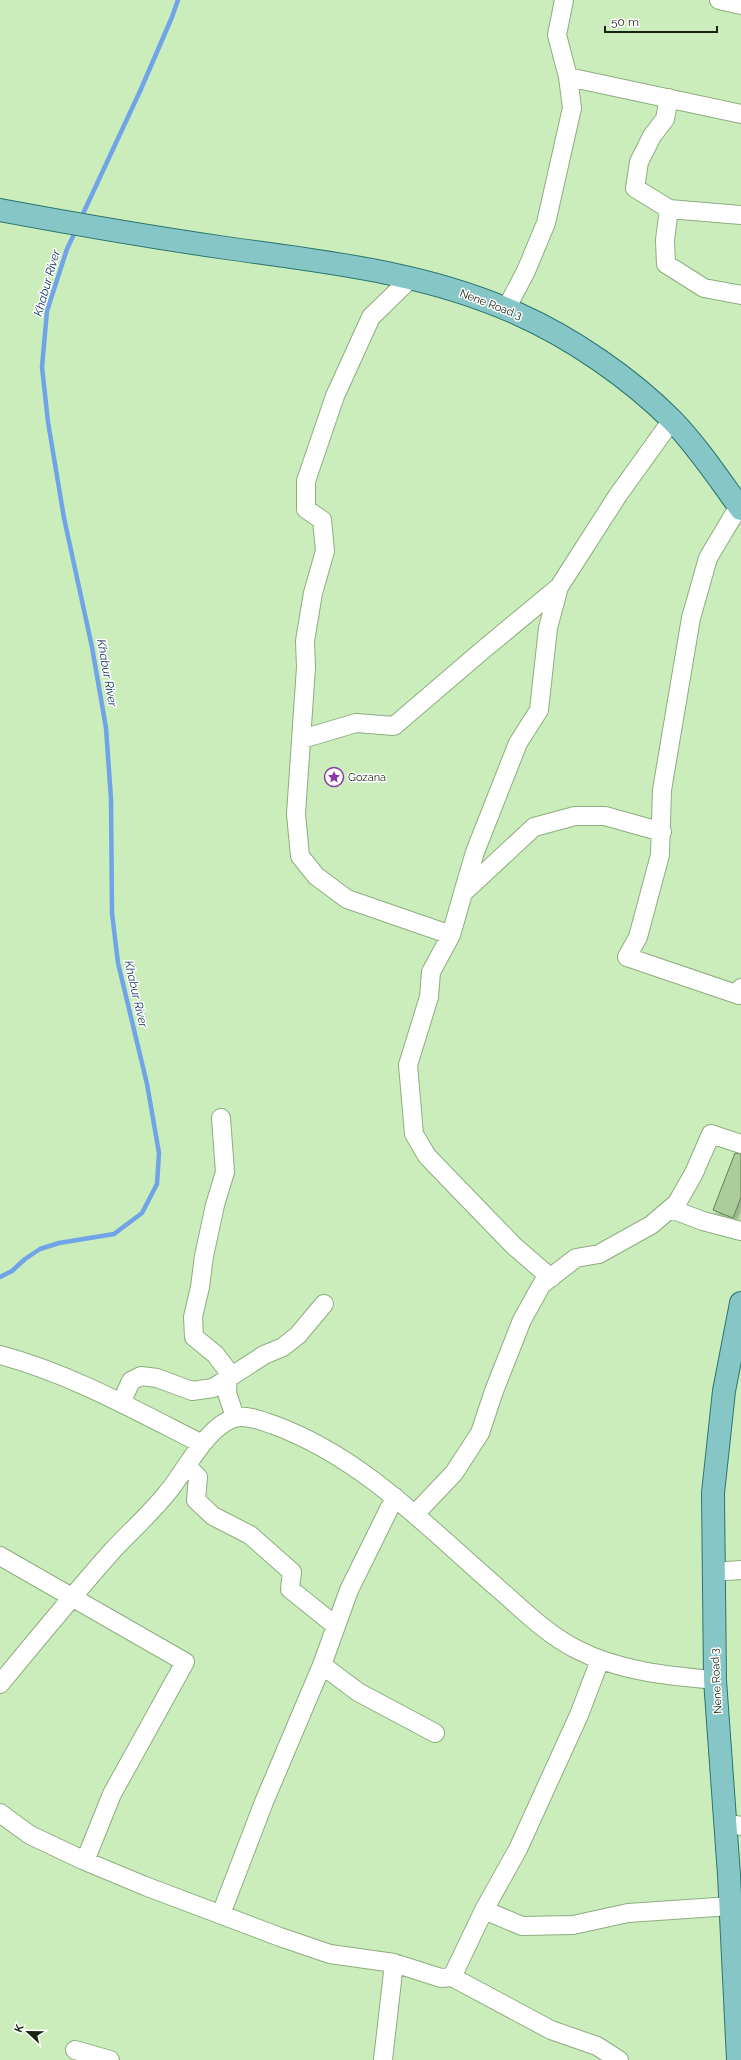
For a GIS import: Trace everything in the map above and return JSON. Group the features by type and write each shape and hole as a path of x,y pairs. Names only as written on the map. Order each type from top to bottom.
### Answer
{"main road":[{"name":"Nene Road 3","path":"7,211 170,240 346,265 412,277 506,309 572,343 630,383 672,420 716,473 740,507"},
{"name":"Nene Road 3","path":"738,2060 731,1906 733,1825 715,1680 712,1493 724,1391 738,1331 741,1303"}],"street":[{"path":"506,309 526,270 546,223 572,108 568,77 557,36 564,0"},
{"path":"718,0 741,5"},
{"path":"568,77 741,114"},
{"path":"669,98 666,119 652,136 639,162 635,188 669,209 741,214"},
{"path":"669,209 665,240 666,264 704,288 741,295"},
{"path":"412,277 371,317 335,396 306,481 306,509 322,520 325,551 313,594 305,641 306,667 296,814 300,856 316,876 347,899 451,935"},
{"path":"551,1278 514,1246 427,1156 414,1134 408,1065 429,997 431,972 451,935 475,852 518,743 539,710 548,628 559,587 618,495 672,420"},
{"path":"740,507 708,558 691,618 662,790 662,832 660,855 638,937 626,957 739,995 741,988"},
{"path":"302,739 356,723 394,726 559,587"},
{"path":"463,893 534,827 575,816 605,816 662,832"},
{"path":"220,1118 225,1172 215,1205 204,1256 200,1287 192,1317 194,1337 216,1354 228,1371 226,1393 235,1417"},
{"path":"415,1514 454,1473 480,1434 494,1391 522,1320 542,1284 576,1258 599,1254 651,1225 677,1203 694,1173 711,1134 741,1144"},
{"path":"671,1208 703,1221 741,1230"},
{"path":"121,1404 131,1381 141,1376 157,1378 192,1391 213,1388 264,1355 283,1347 298,1335 324,1304"},
{"path":"0,1355 46,1369 202,1444"},
{"path":"0,1684 71,1598 133,1528 167,1494 202,1444 216,1429 235,1417 255,1418 293,1432 340,1457 395,1497 553,1635 575,1649 600,1660 619,1666 674,1676 715,1680"},
{"path":"187,1466 198,1477 196,1500 213,1516 250,1535 277,1557 292,1572 290,1589 336,1626"},
{"path":"221,1914 264,1802 322,1665 350,1590 395,1497"},
{"path":"0,1556 185,1662 112,1794 85,1861"},
{"path":"713,1572 741,1570"},
{"path":"452,1977 484,1910 518,1849 579,1715 600,1660"},
{"path":"322,1665 358,1692 435,1733"},
{"path":"0,1813 30,1835 85,1861 145,1886 330,1954 394,1963 441,1978 452,1977 551,2030 597,2046 619,2060"},
{"path":"484,1910 522,1926 573,1925 628,1913 731,1906"},
{"path":"383,2060 394,1963"},
{"path":"75,2050 110,2060"}],"building":[{"path":"735,1153 741,1154 741,1197 733,1218 713,1210"}],"waterway":[{"name":"Khabur River","path":"81,218 141,89 178,0"},
{"name":"Khabur River","path":"0,1277 12,1271 25,1259 40,1249 59,1243 114,1234 142,1213 157,1184 159,1153 147,1084 118,963 112,913 111,799 106,728 92,647 64,518 48,422 42,367 47,311 67,249 76,230"}],"place":[{"name":"Gozana","path":"334,777"}]}
